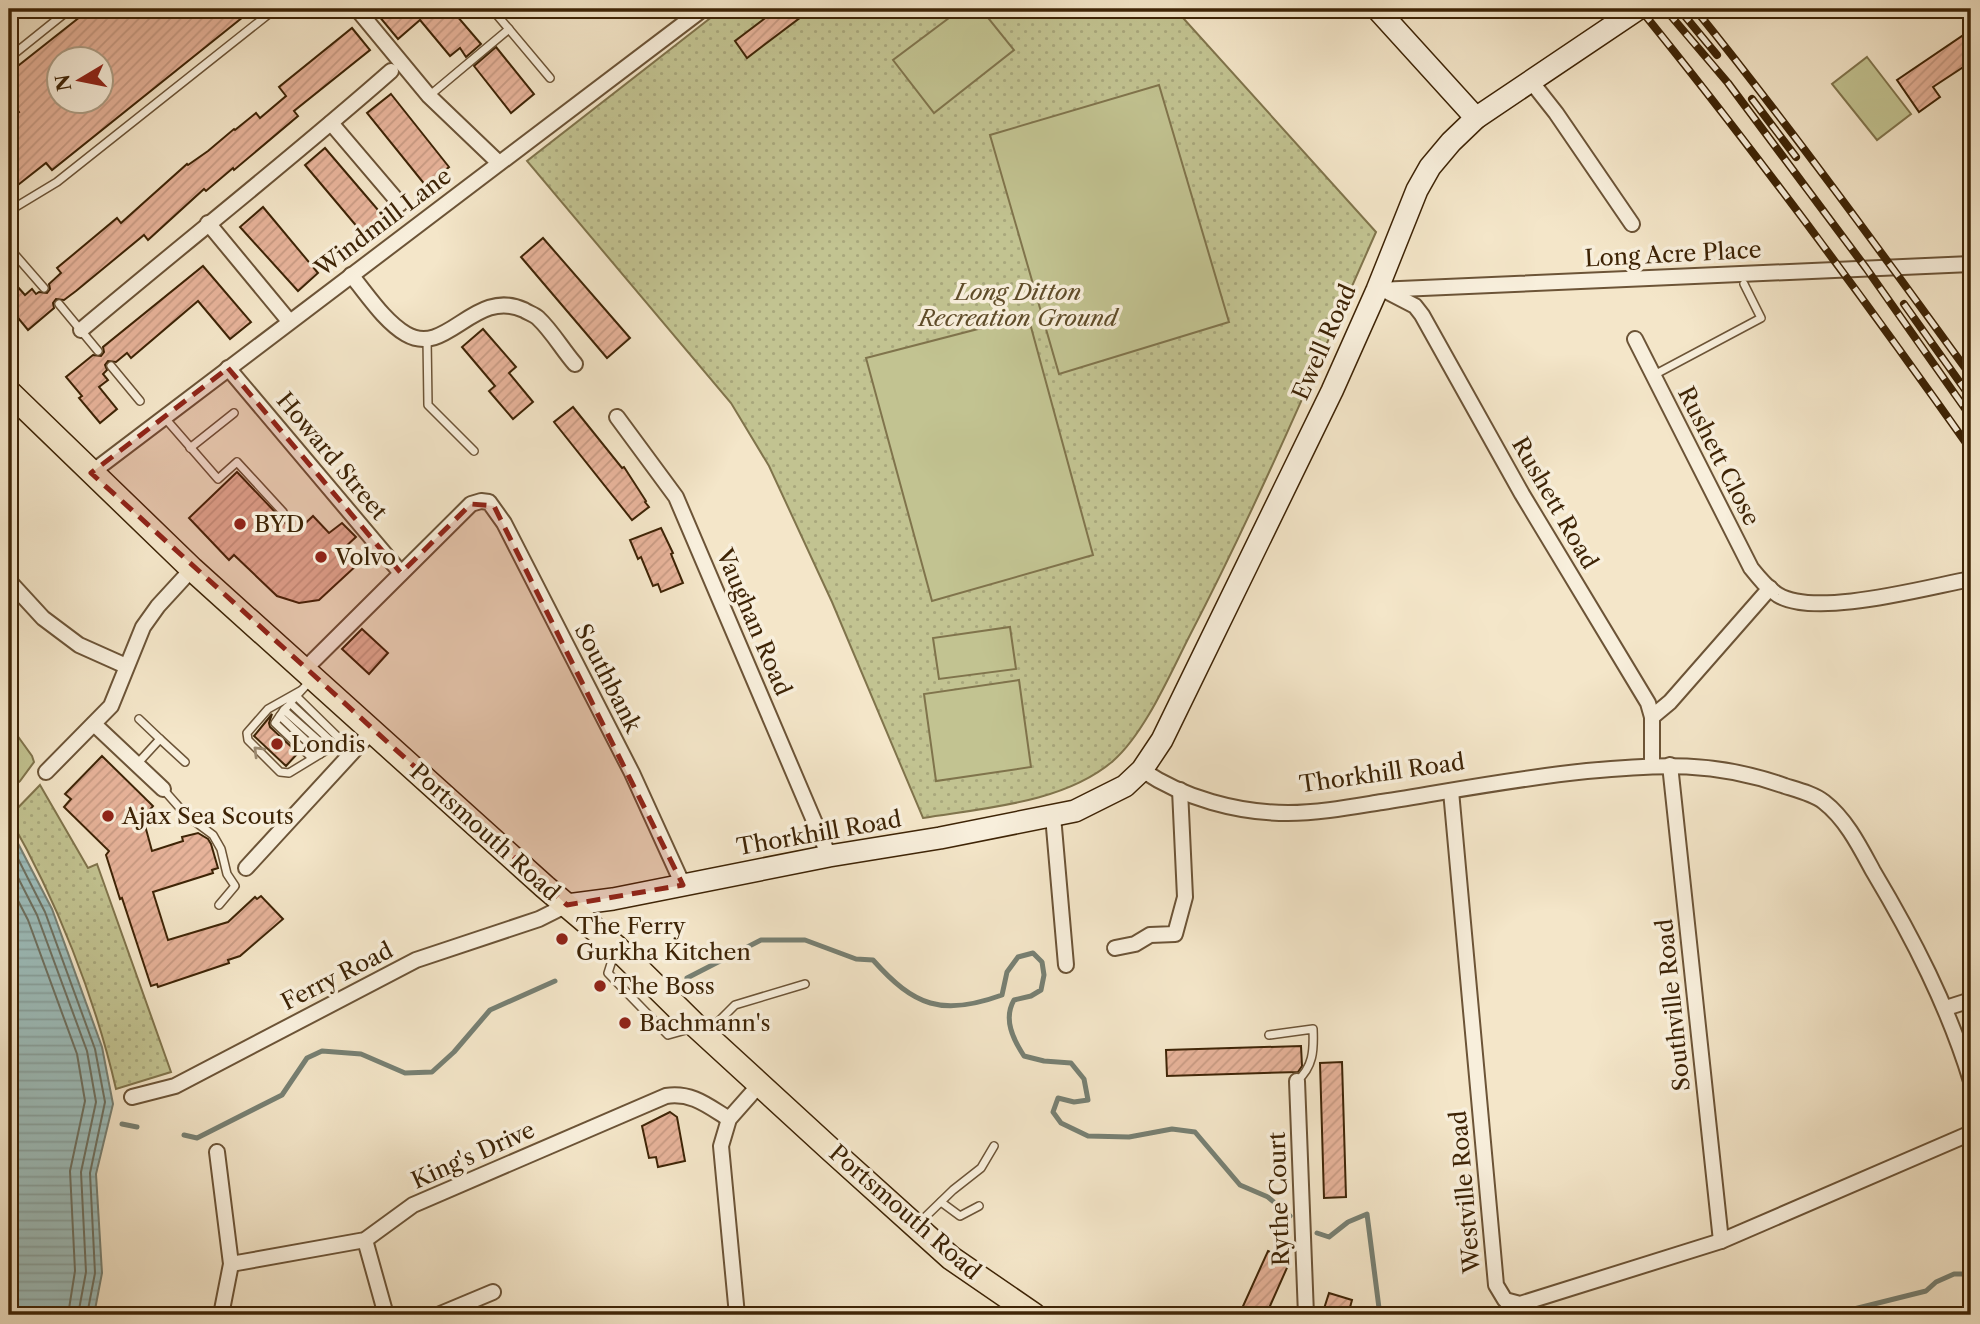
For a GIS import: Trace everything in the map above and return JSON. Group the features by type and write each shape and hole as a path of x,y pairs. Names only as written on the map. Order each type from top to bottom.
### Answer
{"main road":[{"name":"Portsmouth Road","path":"12,401 192,569 358,741 567,905 616,947 702,1031 951,1258 1034,1315"}],"street":[{"path":"357,9 429,96 499,163"},
{"name":"Windmill Lane","path":"91,472 703,9"},
{"path":"1377,9 1476,118"},
{"name":"Ewell Road","path":"1142,770 1162,740 1332,391 1377,290 1417,190 1430,167 1476,118 1638,9"},
{"path":"81,330 391,71"},
{"path":"1530,80 1556,113 1632,225"},
{"path":"331,123 400,204"},
{"path":"208,223 289,321"},
{"name":"Long Acre Place","path":"1377,290 1971,264"},
{"path":"351,275 386,316 407,335 427,338 448,332 491,305 515,306 537,316 575,364"},
{"name":"Rushett Road","path":"1377,290 1392,292 1415,306 1422,315 1529,506 1648,703 1652,717 1652,765"},
{"name":"Rushett Close","path":"1635,339 1751,568 1770,589 1780,596 1798,601 1841,603 1971,579"},
{"name":"Howard Street","path":"228,368 401,573"},
{"name":"Vaughan Road","path":"617,417 676,497 829,856"},
{"name":"Southbank","path":"401,573 471,504 481,501 494,506 632,773 683,885"},
{"path":"46,772 111,706 143,627 192,569"},
{"path":"304,683 401,573"},
{"path":"9,582 43,618 79,645 126,666"},
{"path":"1652,717 1670,702 1770,589"},
{"path":"94,724 163,789"},
{"path":"246,868 358,741"},
{"name":"Thorkhill Road","path":"567,905 1075,811 1113,794 1142,770 1160,782 1180,790 1245,809 1288,813 1338,809 1534,776 1652,765 1716,768 1772,781 1823,800 1839,817 1859,846 1919,951 1945,1008 1971,1081"},
{"name":"Southville Road","path":"1670,765 1721,1241"},
{"path":"1115,948 1135,944 1150,935 1175,934 1185,897 1180,790"},
{"name":"Westville Road","path":"1451,791 1496,1285 1505,1300 1520,1304 1721,1241 1971,1133"},
{"path":"1052,816 1066,965"},
{"name":"Ferry Road","path":"132,1097 175,1086 416,960 539,919 567,905"},
{"path":"1945,1008 1971,1000"},
{"name":"Rythe Court","path":"1297,1081 1306,1315"},
{"path":"737,1315 721,1146 729,1119 760,1084"},
{"name":"King's Drive","path":"231,1264 365,1240 413,1205 666,1096 680,1094 694,1097 729,1119"},
{"path":"217,1152 231,1264 221,1315"},
{"path":"365,1240 386,1315"},
{"path":"438,1315 493,1293"}],"lane":[{"path":"9,58 70,9"},
{"path":"9,211 57,181 275,9"},
{"path":"492,9 550,78"},
{"path":"429,96 509,29"},
{"path":"10,249 44,288"},
{"path":"1653,376 1761,318 1744,284"},
{"path":"59,304 98,351"},
{"path":"427,338 428,405 474,451"},
{"path":"111,366 140,401"},
{"path":"190,448 234,412"},
{"path":"163,417 218,479 237,462 283,512"},
{"path":"304,683 275,723 312,758"},
{"path":"304,683 268,709 247,733 248,740 280,772 289,773 328,749 358,741"},
{"path":"285,710 328,749"},
{"path":"285,710 328,749"},
{"path":"139,719 185,762"},
{"path":"137,764 160,739"},
{"path":"163,789 186,816 213,835 221,849 227,874 235,887 219,905"},
{"path":"702,1031 735,1004 805,984"},
{"path":"1269,1035 1313,1030 1314,1051 1307,1072 1297,1081"},
{"path":"916,1226 981,1168 994,1146"},
{"path":"941,1202 960,1216 979,1206"}],"highlighted area":[{"path":"228,368 401,573 471,504 494,506 683,885 567,905 91,473"}],"green space":[{"name":"Long Ditton Recreation Ground","path":"722,9 1175,9 1376,232 1263,486 1156,702 1136,735 1113,761 1071,786 1023,802 923,818 832,602 769,466 731,403 527,161"},
{"path":"961,9 981,9 1014,50 934,113 893,60"},
{"path":"1867,57 1911,114 1877,140 1832,84"},
{"path":"1159,85 1229,322 1059,374 990,135"},
{"path":"1028,316 1093,555 932,601 866,358"},
{"path":"1010,627 1016,669 939,679 933,638"},
{"path":"1019,680 1031,767 936,781 924,694"},
{"path":"9,724 34,762 20,781 9,790"},
{"path":"40,785 88,868 97,864 171,1072 116,1089 97,1019 72,949 43,881 9,817"}],"water":[{"path":"9,826 52,909 102,1047 113,1104 96,1174 102,1273 94,1315 9,1315"}],"building":[{"path":"90,9 253,9 52,170 46,163 9,192 9,120 19,112 9,99 9,73"},
{"path":"386,9 451,9 481,44 466,57 460,48 450,56 420,20 398,39 378,15"},
{"path":"777,9 794,9 801,17 747,58 735,41"},
{"path":"352,28 370,50 294,111 298,116 234,170 233,168 206,191 204,189 148,240 144,235 64,300 56,299 54,308 28,330 9,307 9,277 25,295 32,289 36,294 47,293 49,284 61,273 57,268 117,218 121,223 187,164 208,151 234,129 256,113 260,118 286,96 279,87"},
{"path":"1965,34 1971,43 1971,62 1933,87 1940,97 1919,112 1897,80"},
{"path":"496,47 534,94 511,113 474,66"},
{"path":"391,94 449,167 426,186 367,113"},
{"path":"325,148 384,217 364,235 305,165"},
{"path":"263,207 318,273 298,291 240,227"},
{"path":"543,238 630,338 607,358 521,257"},
{"path":"203,266 251,322 230,339 198,301 131,358 127,353 116,362 108,361 105,365 107,370 103,374 108,380 99,387 117,409 100,423 66,377 93,355 101,356 103,347"},
{"path":"483,329 516,367 509,373 533,402 513,419 489,391 495,386 462,347"},
{"path":"573,407 622,468 624,467 646,501 649,507 632,520 554,422"},
{"path":"237,472 295,533 313,516 329,533 342,523 356,537 343,549 358,564 319,600 299,603 277,596 234,555 229,560 189,518"},
{"path":"661,528 683,583 661,592 658,584 653,586 641,557 638,559 630,540"},
{"path":"362,629 388,653 369,674 342,649"},
{"name":"Londis","path":"272,714 270,727 298,753 286,766 254,736"},
{"path":"102,756 153,806 143,818 152,851 183,841 182,837 198,833 211,844 218,868 212,870 213,873 153,892 168,940 228,922 255,897 257,899 261,896 283,919 240,956 228,960 229,963 158,987 157,984 151,986 106,855 109,851 64,807 71,799 65,794"},
{"path":"1301,1046 1302,1066 1298,1072 1167,1076 1166,1050"},
{"path":"1342,1062 1346,1197 1324,1198 1320,1063"},
{"path":"670,1112 677,1117 685,1161 658,1167 656,1157 649,1158 642,1126"},
{"path":"1268,1251 1290,1261 1266,1315 1239,1315"},
{"path":"1329,1293 1352,1300 1348,1315 1322,1315"}],"waterway":[{"path":"687,978 761,940 805,940 856,959 873,960 902,988 930,1003 962,1005 1002,995 1007,972 1018,957 1033,953 1042,962 1044,975 1041,990 1031,996 1014,1000 1009,1022 1024,1056 1071,1063 1084,1079 1088,1100 1074,1102 1058,1098 1053,1112 1061,1123 1088,1136 1129,1137 1172,1129 1195,1132 1240,1185 1268,1197 1290,1216"},
{"path":"184,1135 197,1138 282,1095 307,1058 322,1051 361,1054 405,1073 432,1072 454,1052 490,1010 555,981"},
{"path":"122,1124 137,1127"},
{"path":"1317,1233 1329,1237 1348,1222 1367,1214 1379,1308"},
{"path":"1840,1315 1850,1310 1926,1291 1936,1282 1954,1274 1971,1274"}],"railway":[{"path":"1640,9 1809,227 1971,450"},
{"path":"1665,9 1728,83 1866,268 1971,417"},
{"path":"1679,9 1717,55"},
{"path":"1695,9 1801,145 1971,376"},
{"path":"1752,99 1796,157"},
{"path":"1904,304 1971,398"}],"place":[{"name":"BYD","path":"240,524"},
{"name":"Volvo","path":"321,557"},
{"name":"Londis","path":"277,744"},
{"name":"Ajax Sea Scouts","path":"108,816"},
{"name":"The Ferry Gurkha Kitchen","path":"562,939"},
{"name":"The Boss","path":"600,986"},
{"name":"Bachmann's","path":"625,1023"}]}
